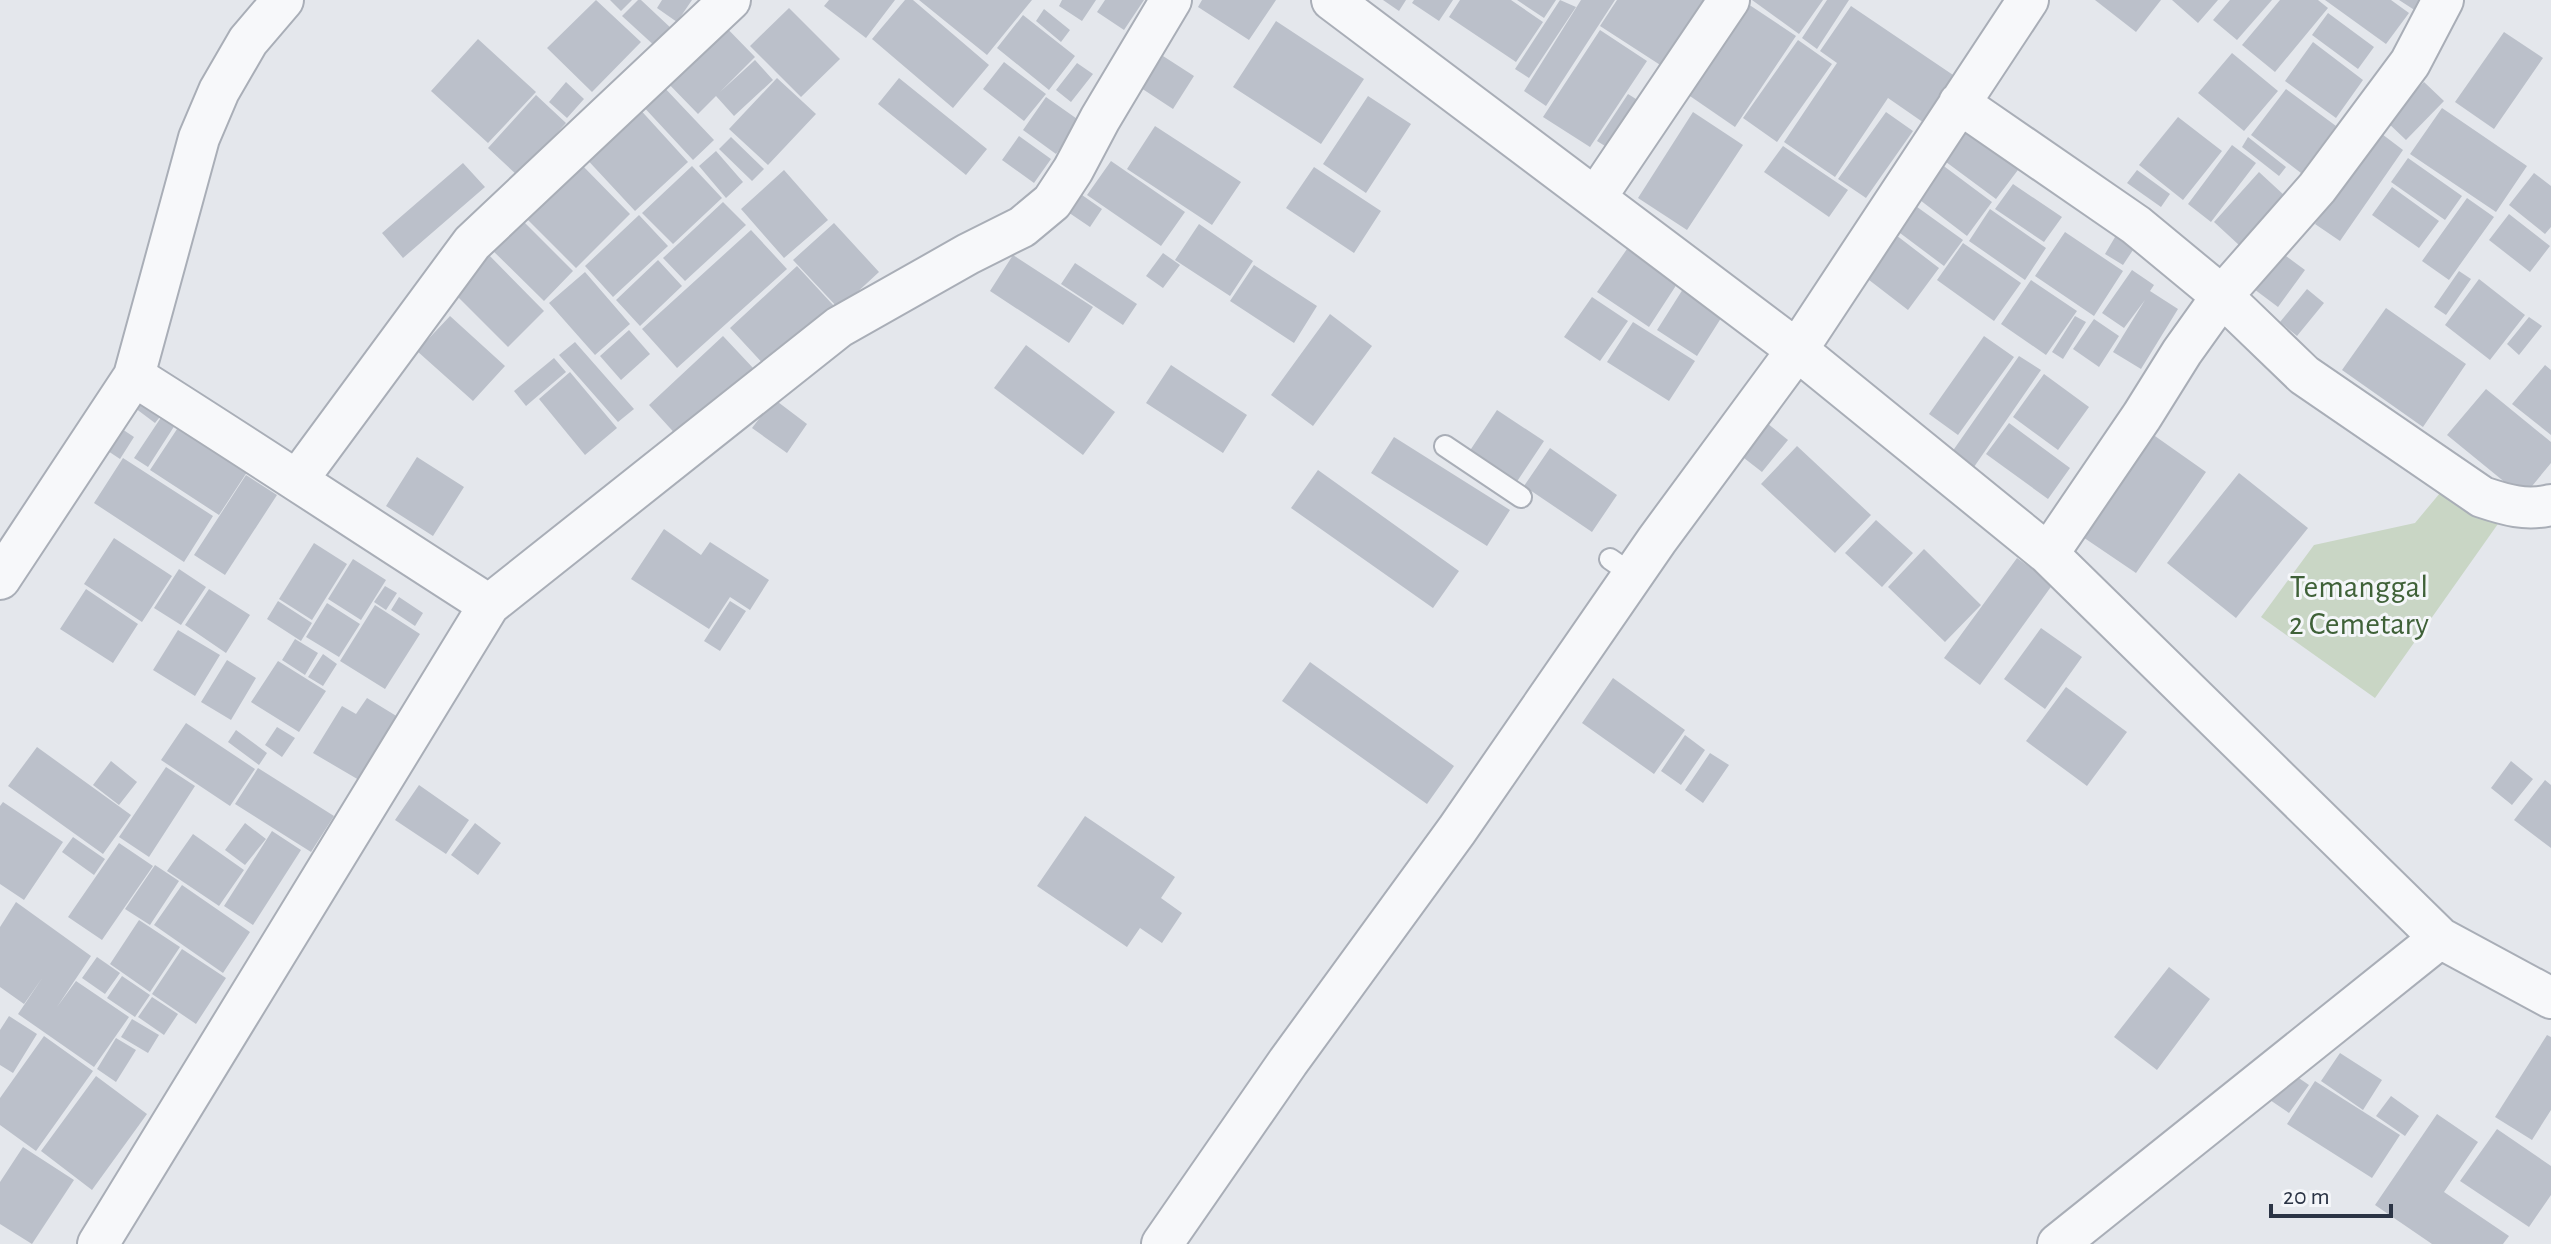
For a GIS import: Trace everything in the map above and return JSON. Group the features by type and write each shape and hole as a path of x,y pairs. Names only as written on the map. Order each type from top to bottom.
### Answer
{"street":[{"path":"0,579 134,376 199,138 219,91 248,41 283,0"},
{"path":"298,479 472,243 730,0"},
{"path":"98,1244 489,605 839,327 1022,227 1052,202 1171,0"},
{"path":"1332,0 1797,350 2048,554 2440,938 2549,993"},
{"path":"1596,197 1729,0"},
{"path":"1162,1244 1288,1062 1457,830 1621,567 1797,350 2028,0"},
{"path":"2048,554 2222,296 2317,188 2410,63 2443,0"},
{"path":"1959,103 2136,225 2222,296 2304,375 2482,497 2509,507 2535,509 2551,505"},
{"path":"134,376 489,605"},
{"path":"2058,1244 2440,938"}],"lane":[{"path":"1445,446 1521,497"}],"green space":[{"name":"Temanggal 2 Cemetary","path":"2445,487 2500,521 2375,698 2261,617 2314,545 2415,523"}],"building":[{"path":"596,0 641,42 592,92 547,48"},
{"path":"610,0 632,0 621,11"},
{"path":"638,0 673,30 657,48 622,16"},
{"path":"662,0 692,0 677,22 657,8"},
{"path":"829,0 895,0 866,38 824,6"},
{"path":"905,0 913,0 989,65 953,108 872,39"},
{"path":"919,0 1032,0 987,55"},
{"path":"1062,0 1096,0 1082,21 1059,6"},
{"path":"1105,0 1144,0 1124,30 1097,12"},
{"path":"1202,0 1276,0 1249,40 1198,7"},
{"path":"1383,0 1406,0 1399,11"},
{"path":"1414,0 1453,0 1439,21 1412,3"},
{"path":"1460,0 1511,0 1543,22 1516,62 1449,17"},
{"path":"1517,0 1556,0 1544,18"},
{"path":"1560,0 1576,7 1529,78 1515,69"},
{"path":"1581,0 1615,0 1546,106 1524,91"},
{"path":"1617,0 1713,0 1668,70 1600,26"},
{"path":"1752,0 1823,0 1799,34"},
{"path":"1827,0 1849,0 1817,49 1802,38"},
{"path":"2095,0 2161,0 2136,32"},
{"path":"2172,0 2218,0 2198,23"},
{"path":"2230,0 2272,0 2237,40 2213,20"},
{"path":"2280,0 2318,0 2328,8 2275,72 2242,45"},
{"path":"2325,0 2391,0 2409,13 2386,44"},
{"path":"2399,0 2424,0 2416,11"},
{"path":"1748,4 1796,36 1735,127 1687,94"},
{"path":"1851,6 1959,79 1927,125 1888,98 1835,177 1784,142 1837,63 1820,51"},
{"path":"789,8 840,59 801,97 750,46"},
{"path":"1044,9 1070,30 1061,42 1036,21"},
{"path":"2328,13 2374,47 2358,69 2312,35"},
{"path":"1023,15 1075,56 1049,90 997,48"},
{"path":"718,19 755,57 720,92 755,60 773,80 734,116 716,96 698,114 661,76"},
{"path":"1276,21 1364,79 1321,144 1233,87"},
{"path":"1600,30 1647,61 1590,147 1543,117"},
{"path":"2504,32 2543,58 2494,129 2455,102"},
{"path":"478,39 536,92 488,143 431,91"},
{"path":"1798,40 1832,64 1777,142 1743,118"},
{"path":"2313,42 2363,80 2336,118 2285,81"},
{"path":"2232,53 2278,91 2244,131 2198,93"},
{"path":"1163,56 1194,76 1173,109 1141,88"},
{"path":"1004,62 1046,94 1024,121 983,89"},
{"path":"1077,63 1093,74 1071,102 1056,90"},
{"path":"777,78 816,114 768,165 729,129"},
{"path":"899,78 987,149 966,175 878,104"},
{"path":"566,82 584,99 567,118 549,102"},
{"path":"2424,82 2444,101 2406,140 2386,121"},
{"path":"661,84 714,140 693,160 640,103"},
{"path":"2286,89 2336,126 2301,173 2251,135"},
{"path":"1628,94 1644,104 1613,151 1597,141"},
{"path":"536,95 566,123 518,176 488,148"},
{"path":"1368,96 1411,124 1366,193 1323,164"},
{"path":"1046,97 1080,121 1056,154 1023,130"},
{"path":"636,105 688,162 635,211 582,154"},
{"path":"2442,108 2527,166 2496,212 2410,154"},
{"path":"1693,112 1743,145 1687,230 1638,198"},
{"path":"1886,112 1913,131 1866,198 1838,179"},
{"path":"2178,117 2222,151 2183,200 2139,165"},
{"path":"1970,122 2024,162 1996,199 1942,159"},
{"path":"1155,126 1241,182 1212,225 1127,169"},
{"path":"2378,131 2403,150 2340,241 2315,224"},
{"path":"1019,136 1051,159 1034,183 1002,160"},
{"path":"731,137 764,169 752,181 719,149"},
{"path":"2248,137 2286,167 2279,176 2242,147"},
{"path":"2232,145 2256,163 2211,222 2188,204"},
{"path":"1783,146 1848,190 1829,217 1764,172"},
{"path":"716,151 743,182 726,198 699,166"},
{"path":"2408,158 2462,196 2445,220 2391,182"},
{"path":"1111,161 1185,212 1161,246 1087,195"},
{"path":"579,162 630,214 576,268 524,216"},
{"path":"463,163 485,187 403,258 382,233"},
{"path":"1941,164 1992,202 1967,236 1916,197"},
{"path":"692,166 722,198 673,244 642,213"},
{"path":"1314,167 1381,211 1354,253 1286,208"},
{"path":"784,170 828,220 784,258 741,209"},
{"path":"2137,170 2170,194 2161,207 2127,183"},
{"path":"2259,172 2297,207 2252,257 2214,222"},
{"path":"2534,173 2551,186 2551,227 2545,234 2509,205"},
{"path":"2013,184 2062,217 2044,242 1995,209"},
{"path":"2392,187 2439,221 2419,248 2372,215"},
{"path":"1072,188 1102,209 1090,227 1059,206"},
{"path":"2467,198 2494,217 2449,280 2422,261"},
{"path":"1906,199 1963,240 1944,266 1888,224"},
{"path":"723,202 746,225 685,281 663,258"},
{"path":"1990,209 2046,248 2025,280 1969,241"},
{"path":"514,212 573,271 544,301 484,242"},
{"path":"2509,214 2550,246 2530,272 2489,240"},
{"path":"639,215 668,246 613,297 585,266"},
{"path":"834,223 879,272 839,309 793,260"},
{"path":"1199,224 1253,261 1230,296 1175,260"},
{"path":"751,230 787,269 677,368 642,329"},
{"path":"1892,232 1939,268 1908,310 1860,273"},
{"path":"2065,232 2123,271 2094,316 2035,276"},
{"path":"2118,232 2137,244 2123,265 2105,254"},
{"path":"1963,243 2021,283 1994,321 1937,280"},
{"path":"1627,249 1677,284 1649,327 1597,292"},
{"path":"2278,250 2305,270 2278,307 2250,286"},
{"path":"486,252 544,311 508,347 450,289"},
{"path":"1163,253 1180,265 1163,288 1146,276"},
{"path":"1013,255 1093,307 1069,343 990,291"},
{"path":"658,260 682,286 640,326 616,300"},
{"path":"1075,263 1137,304 1123,325 1061,284"},
{"path":"1254,265 1317,306 1294,343 1230,301"},
{"path":"797,266 834,306 767,368 730,328"},
{"path":"2132,270 2154,285 2150,291 2178,309 2141,369 2113,352 2145,300 2124,328 2102,313"},
{"path":"2459,271 2471,279 2446,315 2434,307"},
{"path":"585,272 630,324 595,355 549,303"},
{"path":"1690,278 1730,304 1697,356 1657,330"},
{"path":"2479,279 2525,315 2490,360 2445,325"},
{"path":"2031,280 2077,311 2046,355 2001,324"},
{"path":"2307,289 2324,303 2297,336 2280,322"},
{"path":"1592,297 1628,321 1600,361 1564,337"},
{"path":"2386,308 2466,364 2423,427 2342,370"},
{"path":"1330,314 1372,346 1313,426 1271,395"},
{"path":"450,316 505,366 473,401 417,351"},
{"path":"2075,316 2086,322 2063,359 2052,352"},
{"path":"2529,317 2542,326 2519,355 2507,344"},
{"path":"2094,319 2119,336 2099,367 2073,349"},
{"path":"1633,322 1695,361 1669,401 1607,362"},
{"path":"629,330 650,354 621,380 600,356"},
{"path":"723,336 754,369 679,438 649,405"},
{"path":"1984,336 2014,357 1958,435 1929,414"},
{"path":"575,342 634,409 618,422 559,355"},
{"path":"1026,345 1115,412 1083,455 994,388"},
{"path":"2019,356 2041,370 1974,467 1952,452"},
{"path":"554,358 566,372 526,406 514,391"},
{"path":"1171,365 1247,415 1223,453 1146,403"},
{"path":"2545,365 2551,370 2551,435 2512,404"},
{"path":"570,372 617,428 585,455 539,399"},
{"path":"2044,374 2089,407 2058,450 2013,417"},
{"path":"2486,389 2551,442 2551,463 2523,497 2447,435"},
{"path":"146,393 167,408 155,423 135,408"},
{"path":"774,399 807,424 787,453 752,428"},
{"path":"1497,410 1544,441 1514,486 1467,455"},
{"path":"162,416 175,425 148,467 134,458"},
{"path":"1762,419 1788,440 1762,472 1735,451"},
{"path":"183,420 251,466 219,515 150,470"},
{"path":"2009,423 2070,468 2048,499 1986,454"},
{"path":"116,425 134,437 120,459 102,447"},
{"path":"2145,429 2206,472 2136,573 2074,531"},
{"path":"1394,437 1510,510 1487,546 1371,473"},
{"path":"1797,446 1871,515 1835,553 1761,484"},
{"path":"1550,448 1617,495 1592,532 1524,486"},
{"path":"417,457 464,487 433,536 386,506"},
{"path":"123,458 213,516 184,562 94,503"},
{"path":"1318,470 1459,571 1433,608 1291,508"},
{"path":"2239,473 2308,528 2236,618 2167,563"},
{"path":"246,475 277,495 225,575 194,555"},
{"path":"1876,520 1913,553 1882,587 1845,553"},
{"path":"664,529 701,555 710,542 769,580 750,610 730,597 709,629 631,579"},
{"path":"114,538 172,576 142,622 84,584"},
{"path":"314,543 347,564 312,620 279,599"},
{"path":"1924,549 1981,605 1945,642 1888,587"},
{"path":"2017,558 2053,584 1980,685 1944,658"},
{"path":"353,559 386,580 361,620 328,599"},
{"path":"179,569 206,587 181,625 154,608"},
{"path":"385,586 397,593 386,610 374,602"},
{"path":"86,589 138,624 113,663 60,629"},
{"path":"209,589 250,615 226,653 185,625"},
{"path":"399,597 423,613 415,626 391,610"},
{"path":"278,601 312,623 301,641 267,619"},
{"path":"730,601 746,611 720,651 704,641"},
{"path":"327,603 360,624 339,657 306,637"},
{"path":"375,605 420,634 385,689 340,661"},
{"path":"2041,628 2082,657 2045,709 2004,679"},
{"path":"178,630 220,655 195,696 153,670"},
{"path":"295,639 318,653 305,675 282,660"},
{"path":"323,654 337,664 323,686 308,677"},
{"path":"227,660 256,678 231,720 201,702"},
{"path":"278,661 326,691 299,732 251,702"},
{"path":"1310,662 1454,766 1427,804 1282,701"},
{"path":"1613,678 1685,730 1654,774 1582,723"},
{"path":"2066,687 2127,732 2087,786 2026,741"},
{"path":"367,698 398,717 359,780 313,753 342,706 356,714"},
{"path":"186,723 255,769 230,806 161,760"},
{"path":"277,727 295,738 282,757 265,745"},
{"path":"236,730 267,753 259,765 228,742"},
{"path":"1685,735 1705,750 1681,785 1661,771"},
{"path":"37,747 131,815 103,854 8,786"},
{"path":"1710,753 1729,765 1703,803 1685,790"},
{"path":"111,761 137,782 119,805 93,785"},
{"path":"2511,761 2533,779 2512,805 2491,788"},
{"path":"166,767 195,786 149,857 119,837"},
{"path":"258,768 334,816 311,852 235,804"},
{"path":"2545,780 2551,785 2551,848 2514,820"},
{"path":"419,785 469,820 446,854 395,820"},
{"path":"3,802 63,842 24,900 0,884 0,806"},
{"path":"1085,816 1175,877 1161,898 1182,913 1162,943 1140,928 1127,947 1037,886"},
{"path":"245,823 266,839 245,865 225,850"},
{"path":"475,823 501,843 478,875 451,855"},
{"path":"272,831 301,850 253,925 224,906"},
{"path":"193,834 244,870 219,906 167,871"},
{"path":"73,837 105,859 94,875 62,852"},
{"path":"119,843 153,866 102,940 68,917"},
{"path":"155,865 179,881 150,925 125,909"},
{"path":"182,885 250,932 223,973 154,925"},
{"path":"16,902 91,956 57,1007 76,981 129,1017 94,1067 18,1014 43,977 24,1004 0,987 0,927"},
{"path":"139,920 180,947 150,992 110,964"},
{"path":"182,949 226,978 196,1024 152,994"},
{"path":"97,957 120,973 105,994 82,978"},
{"path":"2169,967 2210,999 2157,1070 2114,1037"},
{"path":"122,976 150,995 135,1017 107,998"},
{"path":"152,997 178,1014 164,1035 138,1017"},
{"path":"9,1016 37,1034 13,1073 0,1065 0,1030"},
{"path":"132,1019 159,1035 148,1053 121,1037"},
{"path":"2547,1035 2551,1037 2551,1110 2532,1140 2495,1117"},
{"path":"44,1036 93,1071 36,1151 0,1125 0,1098"},
{"path":"116,1038 136,1050 116,1082 97,1069"},
{"path":"2340,1053 2382,1080 2363,1110 2321,1081"},
{"path":"2290,1072 2309,1085 2289,1113 2270,1100"},
{"path":"96,1076 147,1114 92,1190 41,1151"},
{"path":"2315,1081 2400,1135 2372,1178 2287,1124"},
{"path":"2391,1096 2419,1116 2405,1136 2376,1116"},
{"path":"2437,1114 2478,1142 2444,1192 2509,1236 2503,1244 2432,1244 2375,1205"},
{"path":"2497,1129 2551,1166 2551,1195 2529,1227 2460,1181"},
{"path":"23,1147 74,1180 32,1244 0,1224 0,1182"}]}
